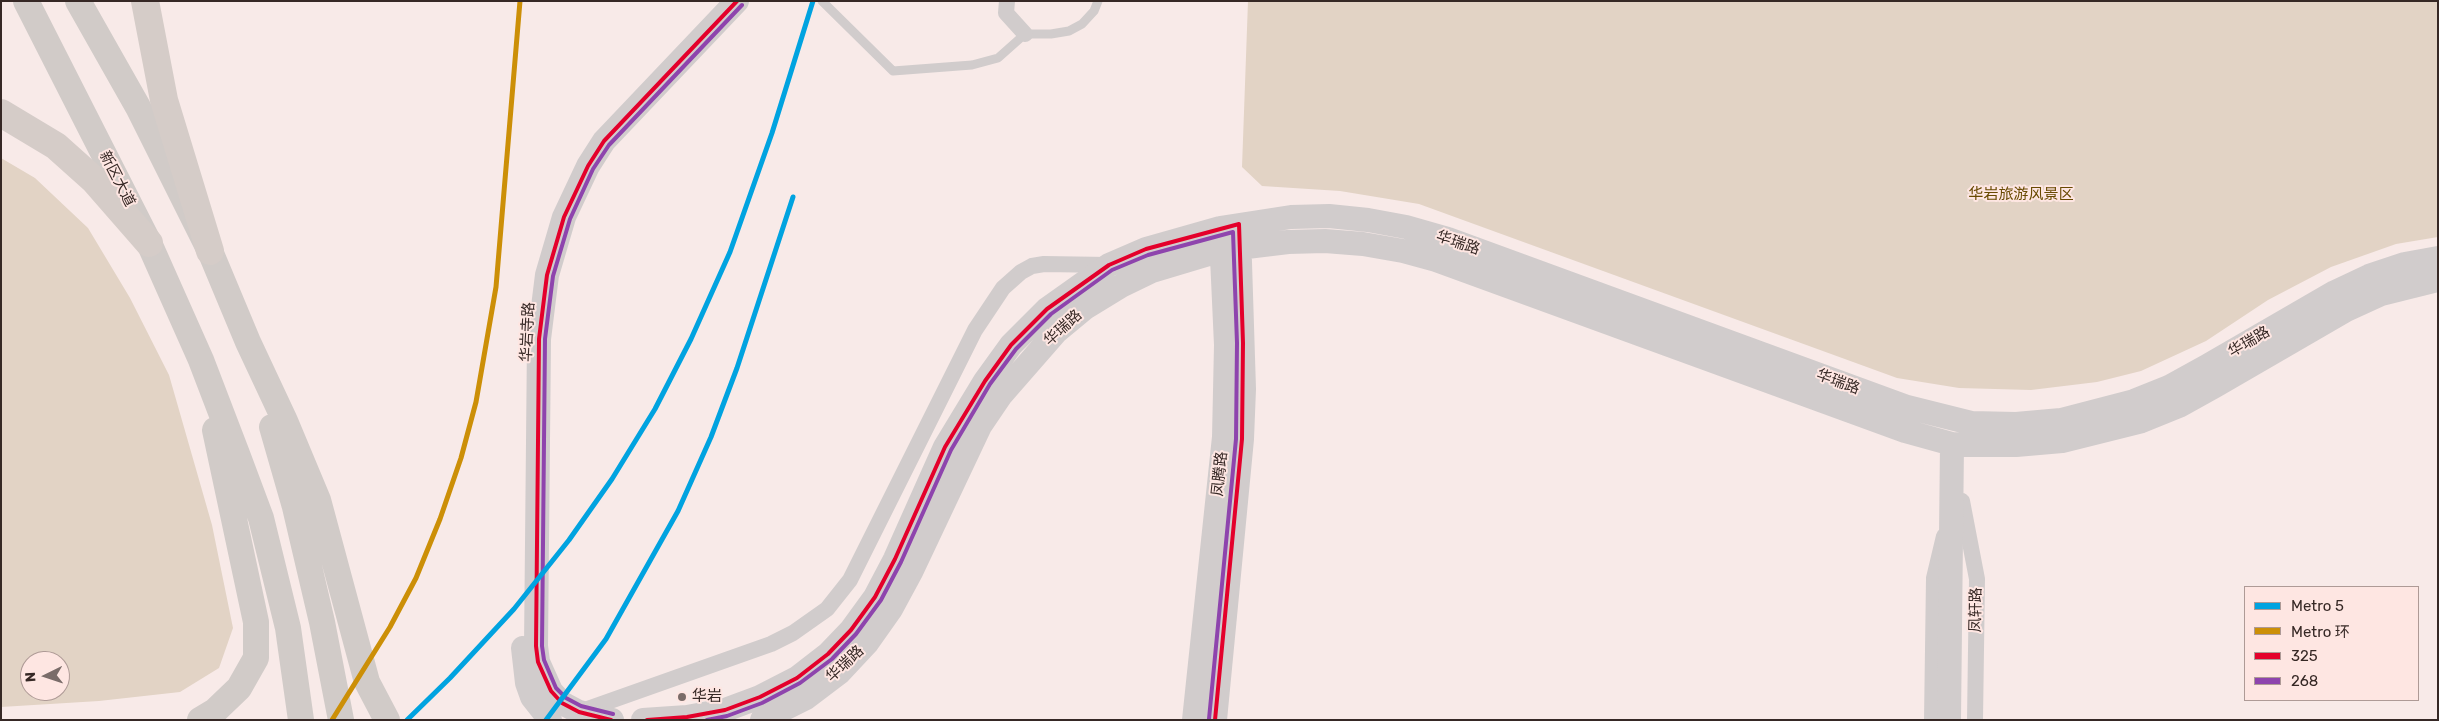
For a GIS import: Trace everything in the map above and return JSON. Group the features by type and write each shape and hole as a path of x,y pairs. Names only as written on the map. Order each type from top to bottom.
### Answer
{"highway":[{"path":"145,1 164,100 210,251"},
{"path":"1,113 56,146 94,180 149,243"}],"main road":[{"name":"新区大道","path":"26,1 149,243 201,360"},
{"path":"78,1 138,107 210,251 248,342 368,682 387,720"},
{"path":"201,360 262,518 288,628 301,720"},
{"path":"200,720 215,711 239,688 256,658 256,622 201,360"},
{"path":"306,503 322,622 341,720"}],"street":[{"name":"华岩寺路","path":"550,720 532,697 527,682 522,648 526,338 528,304 539,243 548,214 561,183 592,132 613,108 719,1"},
{"name":"华岩寺路","path":"579,712 562,703 551,691 543,677 536,646 539,339 554,244 575,190 604,141 737,1"},
{"path":"1007,1 1006,13 1025,34"},
{"name":"华瑞路","path":"762,720 806,698 839,673 867,643 891,609 911,572 980,426 1006,388 1056,332 1085,308 1121,286 1230,237 1291,217 1329,216 1368,220 1406,227 1448,239 1907,407 1971,423 2007,424 2062,420 2134,401 2169,386 2207,366 2344,288 2370,276 2405,264 2438,258"},
{"name":"华瑞路","path":"643,720 687,717 725,710 760,697 797,678 828,654 852,630 875,597 895,559 945,447 985,381 1012,345 1047,309 1109,265 1146,249 1230,237 1363,244 1436,260 1905,431 1958,445 2016,445 2062,441 2142,421 2179,406 2346,310 2382,294 2438,280"},
{"name":"凤腾路","path":"1194,720 1224,437 1230,237"},
{"name":"凤腾路","path":"1215,720 1242,439 1244,370 1230,237"},
{"path":"579,712 770,644 793,633 827,609 850,580 975,330 1003,288 1021,272 1032,266 1044,264 1109,265"},
{"name":"凤轩路","path":"1949,720 1956,578 1958,445"},
{"name":"凤轩路","path":"1932,720 1934,578 1957,503"},
{"name":"凤轩路","path":"1957,503 1977,579 1975,720"},
{"name":"凤轩路","path":"1956,578 1960,720"},
{"path":"579,712 612,720"}],"lane":[{"path":"822,1 893,71 972,65 998,58 1025,34 1051,34 1069,30 1082,24 1094,11 1098,1"}],"green space":[{"name":"华岩旅游风景区","path":"1248,1 2438,1 2438,237 2396,244 2331,267 2268,300 2206,341 2141,371 2097,382 2031,390 1959,388 1897,378 1419,204 1340,191 1262,186 1242,167"},
{"path":"1,158 35,178 88,228 130,298 169,375 212,525 233,628 219,668 180,692 99,701 1,707"}],"metro line":[{"name":"环","path":"332,720 390,627 416,578 440,519 461,458 476,402 496,287 520,1"},
{"name":"5","path":"407,720 450,678 514,609 569,540 612,479 655,409 691,339 730,252 772,133 813,1"},
{"name":"5","path":"546,720 606,639 678,511 711,437 737,368 793,197"}],"transit line":[{"name":"325","path":"611,720 579,712 562,703 551,691 538,662 536,646 539,339 547,275 564,217 588,166 604,141 737,1"},
{"name":"268","path":"613,714 581,706 566,698 556,688 544,660 542,646 545,339 553,276 570,219 593,169 609,145 742,5"},
{"name":"325","path":"647,720 687,717 725,710 760,697 797,678 828,654 851,630 875,597 895,559 945,447 985,381 1011,345 1047,309 1109,265 1146,249 1239,224 1243,343 1242,439 1215,720"},
{"name":"268","path":"707,720 727,716 762,703 800,683 832,659 856,634 881,600 901,562 951,450 990,384 1016,349 1051,314 1112,270 1148,255 1233,232 1237,343 1236,439 1209,719"}],"place":[{"name":"华岩","path":"682,697"}]}
